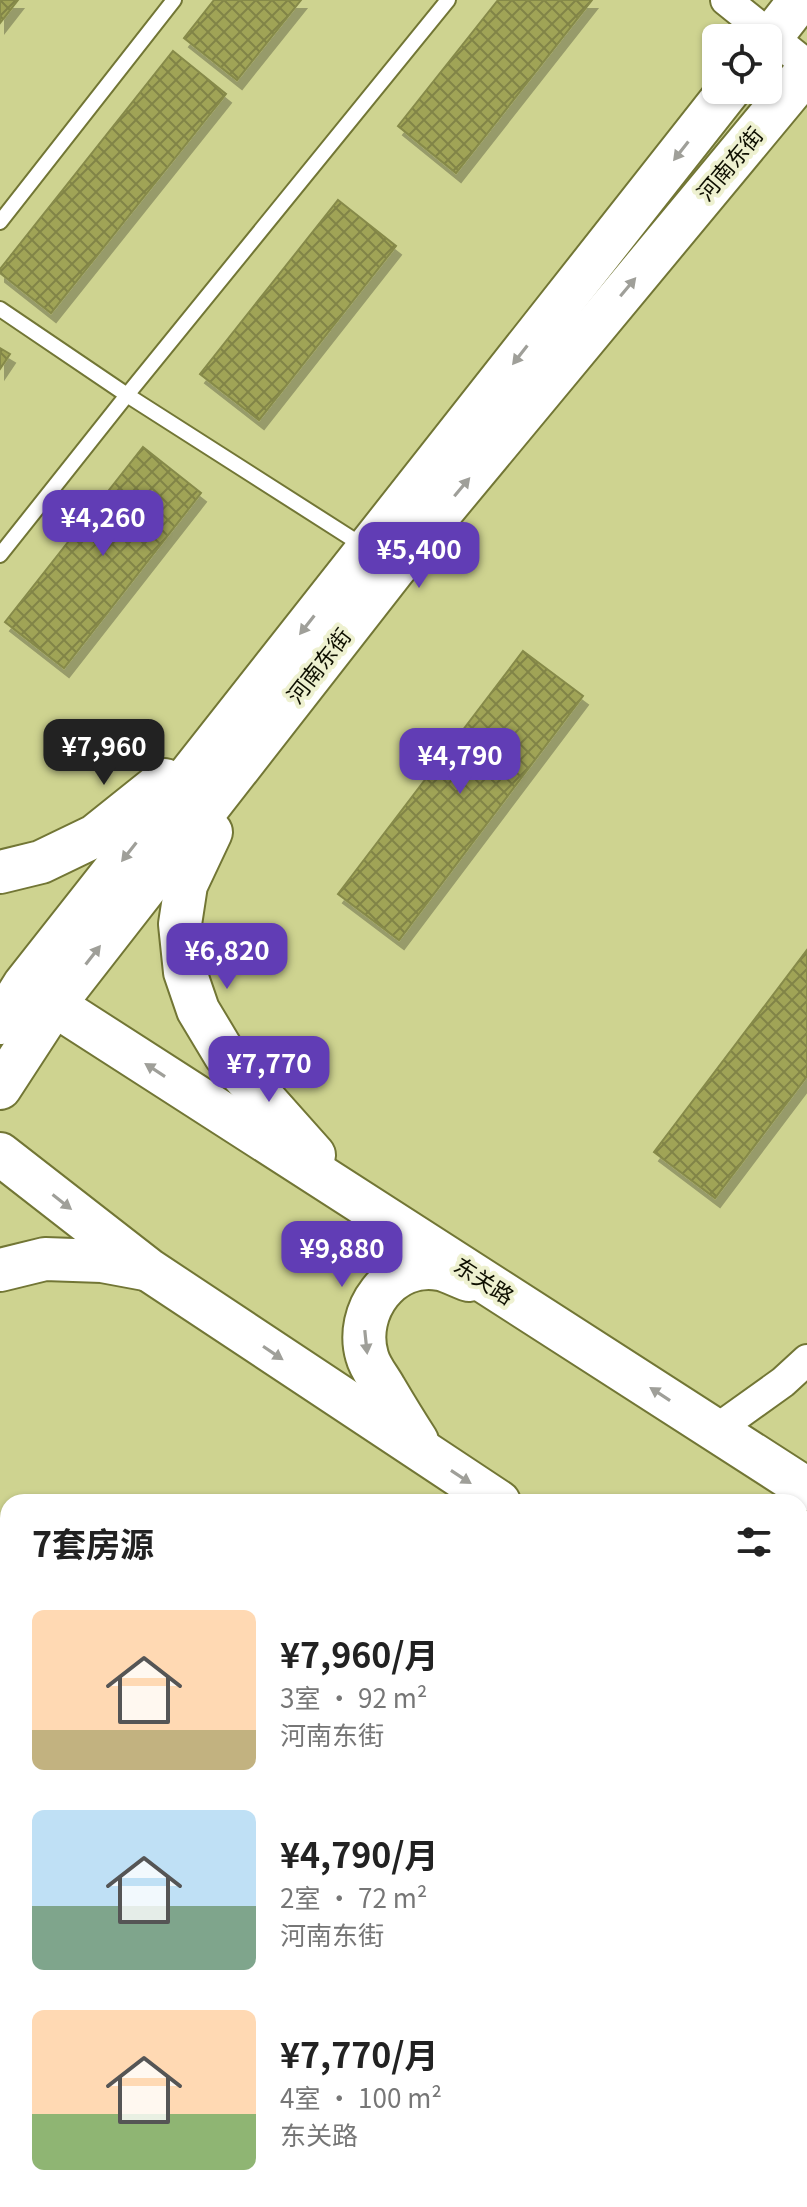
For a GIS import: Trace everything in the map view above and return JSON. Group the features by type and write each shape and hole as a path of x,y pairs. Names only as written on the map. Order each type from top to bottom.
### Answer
{"main road":[{"path":"781,24 800,0"},
{"name":"河南东街","path":"380,559 807,68"},
{"name":"河南东街","path":"0,1023 26,987 235,745 380,559 719,104"},
{"path":"0,872 41,862 95,836 235,745"},
{"path":"235,745 186,885 180,924 185,972 198,1010 225,1055 350,1195"},
{"name":"河南东街","path":"0,1088 26,987"},
{"name":"东关路","path":"26,987 807,1489"},
{"path":"0,1154 149,1270 487,1494"},
{"path":"0,1270 45,1259 102,1261 149,1270"},
{"path":"423,1451 368,1360 363,1342 364,1323 370,1305 382,1289 399,1276 419,1269 440,1269 503,1293"}],"street":[{"path":"726,0 754,24"},
{"path":"782,48 807,68"},
{"path":"733,1440 783,1382 807,1360"}],"lane":[{"path":"0,222 174,0"},
{"path":"0,555 448,0"},
{"path":"0,309 380,559"}],"building":[{"path":"0,0 18,0 0,23"},
{"path":"214,0 301,0 237,80 184,38"},
{"path":"498,0 592,0 456,173 398,126"},
{"path":"173,51 226,94 51,313 0,273 0,269"},
{"path":"338,200 396,246 259,420 200,374"},
{"path":"0,348 10,354 0,369"},
{"path":"143,447 201,493 64,668 5,622"},
{"path":"523,651 583,696 399,940 338,894"},
{"path":"807,950 807,1076 715,1198 654,1152"}]}
